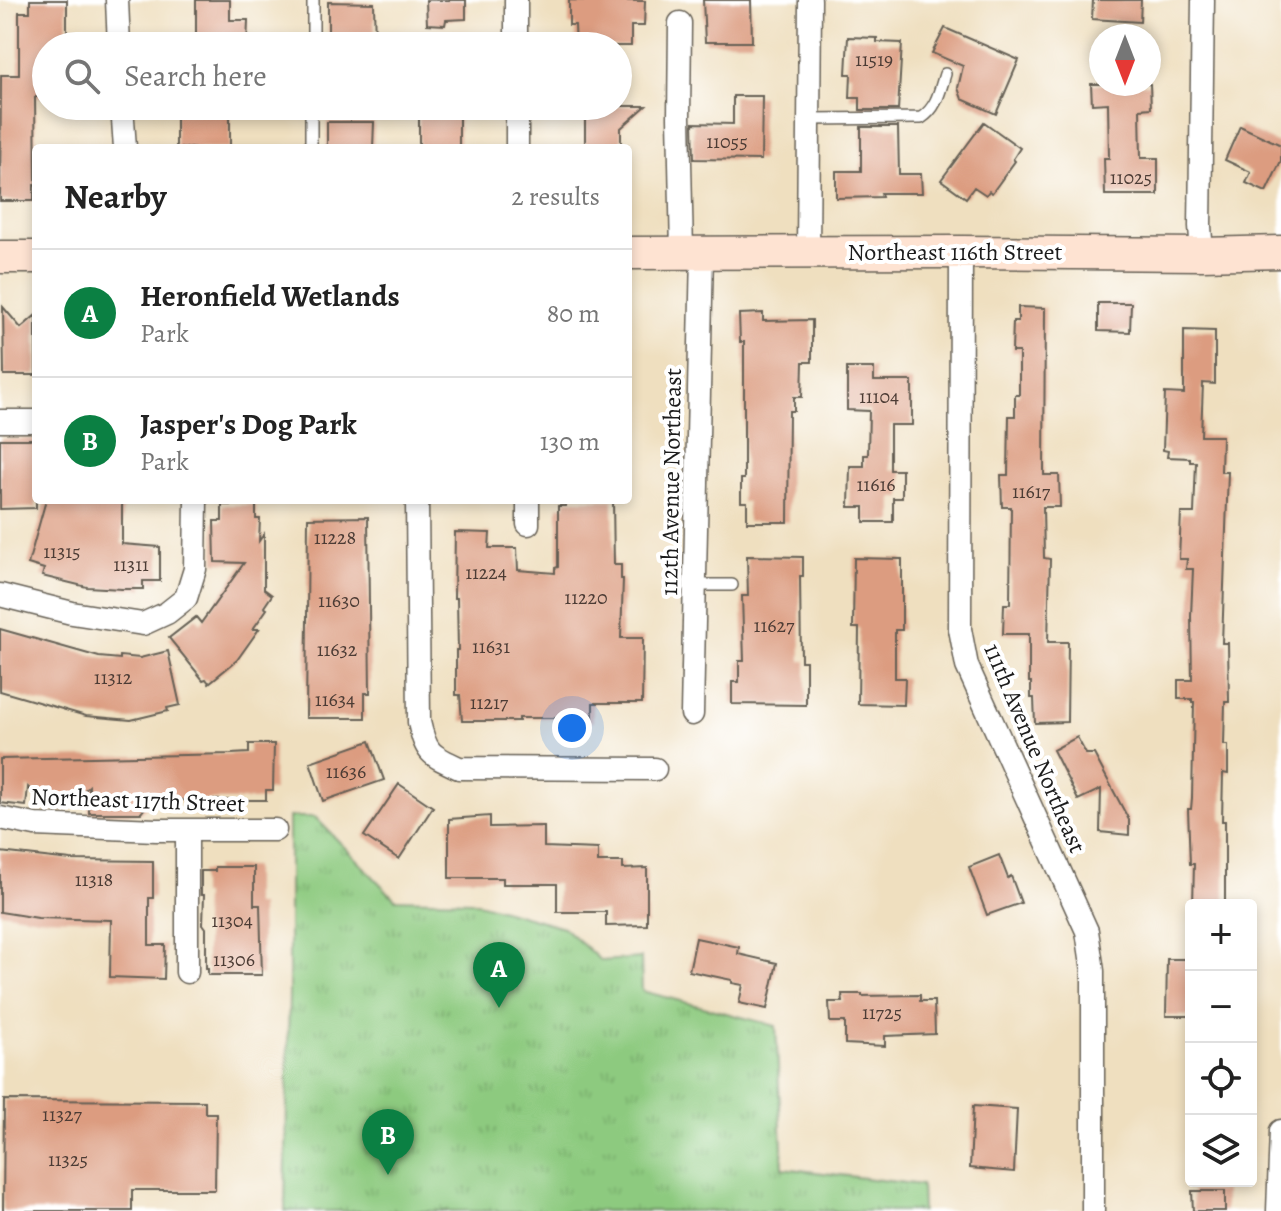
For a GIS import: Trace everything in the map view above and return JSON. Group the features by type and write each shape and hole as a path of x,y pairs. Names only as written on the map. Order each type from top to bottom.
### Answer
{"street":[{"path":"117,0 118,32"},
{"path":"516,0 516,32"},
{"path":"808,252 810,0"},
{"path":"1202,254 1203,0"},
{"name":"112th Avenue Northeast","path":"680,23 679,117 692,252 695,585 692,714"},
{"path":"123,120 125,144"},
{"path":"517,120 517,144"},
{"name":"111th Avenue Northeast","path":"961,252 960,629 967,666 1087,931 1093,971 1093,1211"},
{"name":"Northeast 116th Street","path":"632,253 1281,252"},
{"path":"0,257 32,257"},
{"path":"0,421 32,421"},
{"path":"0,595 72,613 143,624 167,613 186,598 195,569 196,504"},
{"path":"417,504 419,722 424,743 431,754 459,768 655,769"},
{"path":"528,504 528,524"},
{"name":"Northeast 117th Street","path":"0,818 35,825 275,830"},
{"path":"187,830 187,972"},
{"path":"1278,1211 1281,1131"}],"lane":[{"path":"313,0 313,32"},
{"path":"809,119 921,118 934,106 945,74"},
{"path":"311,120 311,144"},
{"path":"695,585 732,585"}],"green space":[{"path":"289,817 315,817 395,899 471,901 563,927 601,961 641,958 642,991 776,1026 783,1168 921,1185 922,1211 285,1211"}],"building":[{"path":"30,0 67,0 67,32 32,32 32,120 35,120 36,144 32,144 32,201 0,201 1,75 19,75 19,12 30,12"},
{"path":"196,0 230,0 230,20 248,20 248,32 196,32"},
{"path":"426,0 466,0 466,19 446,20 445,25 427,24"},
{"path":"569,0 645,1 644,26 631,26 631,32 575,32 575,25 569,25"},
{"path":"703,0 751,0 752,42 705,42"},
{"path":"1093,0 1141,0 1140,22 1092,19"},
{"path":"328,2 374,3 375,32 328,32"},
{"path":"945,28 1019,60 996,114 962,99 958,88 963,66 932,53"},
{"path":"848,37 902,43 898,110 860,110 860,98 850,98 851,74 846,74"},
{"path":"733,96 762,96 761,160 694,159 693,123 733,124"},
{"path":"1092,96 1150,96 1151,108 1140,109 1141,158 1158,158 1158,195 1105,195 1104,158 1109,158 1108,103 1092,104"},
{"path":"632,106 646,106 632,118"},
{"path":"176,120 230,120 230,144 176,144"},
{"path":"419,120 459,120 459,144 419,144"},
{"path":"585,120 630,120 621,128 621,144 585,144"},
{"path":"327,122 374,122 373,144 327,144"},
{"path":"984,122 1020,148 1013,159 1015,161 992,193 989,191 986,195 974,187 966,198 941,180"},
{"path":"1240,126 1281,145 1281,161 1266,192 1246,183 1251,172 1225,160"},
{"path":"861,127 898,127 899,174 921,174 922,193 836,198 836,171 861,171"},
{"path":"1098,303 1131,303 1130,332 1098,331"},
{"path":"3,307 21,328 32,318 32,375 4,375"},
{"path":"1018,307 1045,308 1044,475 1059,475 1060,507 1043,507 1044,558 1050,559 1048,642 1068,642 1067,722 1035,723 1034,698 1031,698 1029,682 1029,634 1003,634 1004,604 1010,604 1011,507 1002,507 1001,475 1008,475 1009,416 1015,416 1015,395 1019,395 1019,352 1012,352 1013,321 1018,321"},
{"path":"763,313 763,321 812,320 812,362 803,362 802,397 794,397 794,411 789,411 788,522 747,522 747,502 741,502 741,479 744,479 744,342 740,342 739,314"},
{"path":"1184,330 1215,331 1215,384 1203,383 1201,436 1222,436 1221,472 1228,472 1222,643 1228,643 1229,702 1225,702 1224,745 1228,745 1228,774 1223,773 1222,821 1225,821 1225,899 1193,899 1194,864 1190,864 1188,809 1191,809 1192,798 1194,702 1192,699 1178,699 1178,680 1192,680 1193,569 1186,569 1187,559 1179,559 1181,513 1194,513 1196,462 1190,462 1190,458 1167,457 1168,451 1163,450 1165,393 1184,394"},
{"path":"847,368 874,368 874,381 912,381 912,425 890,425 890,470 902,470 902,498 893,498 893,522 864,522 864,507 849,507 850,466 864,466 864,455 868,455 869,411 847,410"},
{"path":"0,439 32,439 32,504 36,504 36,508 0,509"},
{"path":"45,504 122,504 122,544 160,547 160,581 143,581 143,589 87,587 42,576 44,569 28,564"},
{"path":"613,504 614,565 621,565 623,579 621,638 643,638 642,703 593,703 593,722 566,722 566,718 462,721 460,695 456,695 455,532 490,533 489,548 517,548 518,570 555,573 558,567 558,506"},
{"path":"222,505 256,505 256,519 260,519 259,541 264,534 264,589 272,595 264,607 267,609 253,629 259,629 237,660 209,683 203,680 169,638 196,617 201,623 244,563 215,562 214,521 222,521"},
{"path":"368,517 370,693 365,693 365,718 306,718 308,518"},
{"path":"747,556 803,557 803,576 800,576 801,661 806,661 806,705 732,704 732,682 739,682 739,661 744,661 742,596 748,596"},
{"path":"854,558 902,559 902,630 895,630 895,678 905,678 904,705 858,704 859,628 853,628"},
{"path":"0,629 99,657 140,658 168,651 180,705 131,720 86,716 0,691"},
{"path":"1077,737 1086,754 1094,754 1129,820 1129,835 1100,832 1101,789 1078,800 1053,750"},
{"path":"370,741 384,780 323,801 310,762"},
{"path":"249,744 274,744 273,790 266,790 266,800 151,800 141,813 89,813 89,786 63,811 54,811 28,787 26,806 0,803 0,759 249,753"},
{"path":"399,784 433,807 399,859 364,836"},
{"path":"490,816 490,827 544,826 544,847 598,849 598,862 623,862 623,869 647,868 647,925 606,926 606,912 557,912 557,884 503,884 503,878 449,878 449,819"},
{"path":"0,852 71,860 153,861 149,945 165,945 164,979 110,977 111,920 38,918 0,912"},
{"path":"999,855 1021,903 987,915 969,867"},
{"path":"215,867 254,867 254,905 260,905 262,975 208,975 201,871 215,871"},
{"path":"696,938 739,947 738,954 777,963 767,1009 739,1003 743,985 689,971"},
{"path":"1167,959 1185,959 1185,1016 1166,1016"},
{"path":"842,994 920,995 920,1001 934,1001 935,1034 885,1036 885,1046 845,1044 845,1022 830,1022 829,1002 843,1002"},
{"path":"4,1100 205,1101 205,1113 216,1113 215,1190 132,1190 132,1211 3,1211"},
{"path":"973,1106 1017,1109 1014,1172 970,1168"},
{"path":"1192,1191 1225,1191 1225,1211 1193,1211"}],"place":[{"name":"Heronfield Wetlands","path":"499,1008"},
{"name":"Jasper's Dog Park","path":"388,1175"}]}
